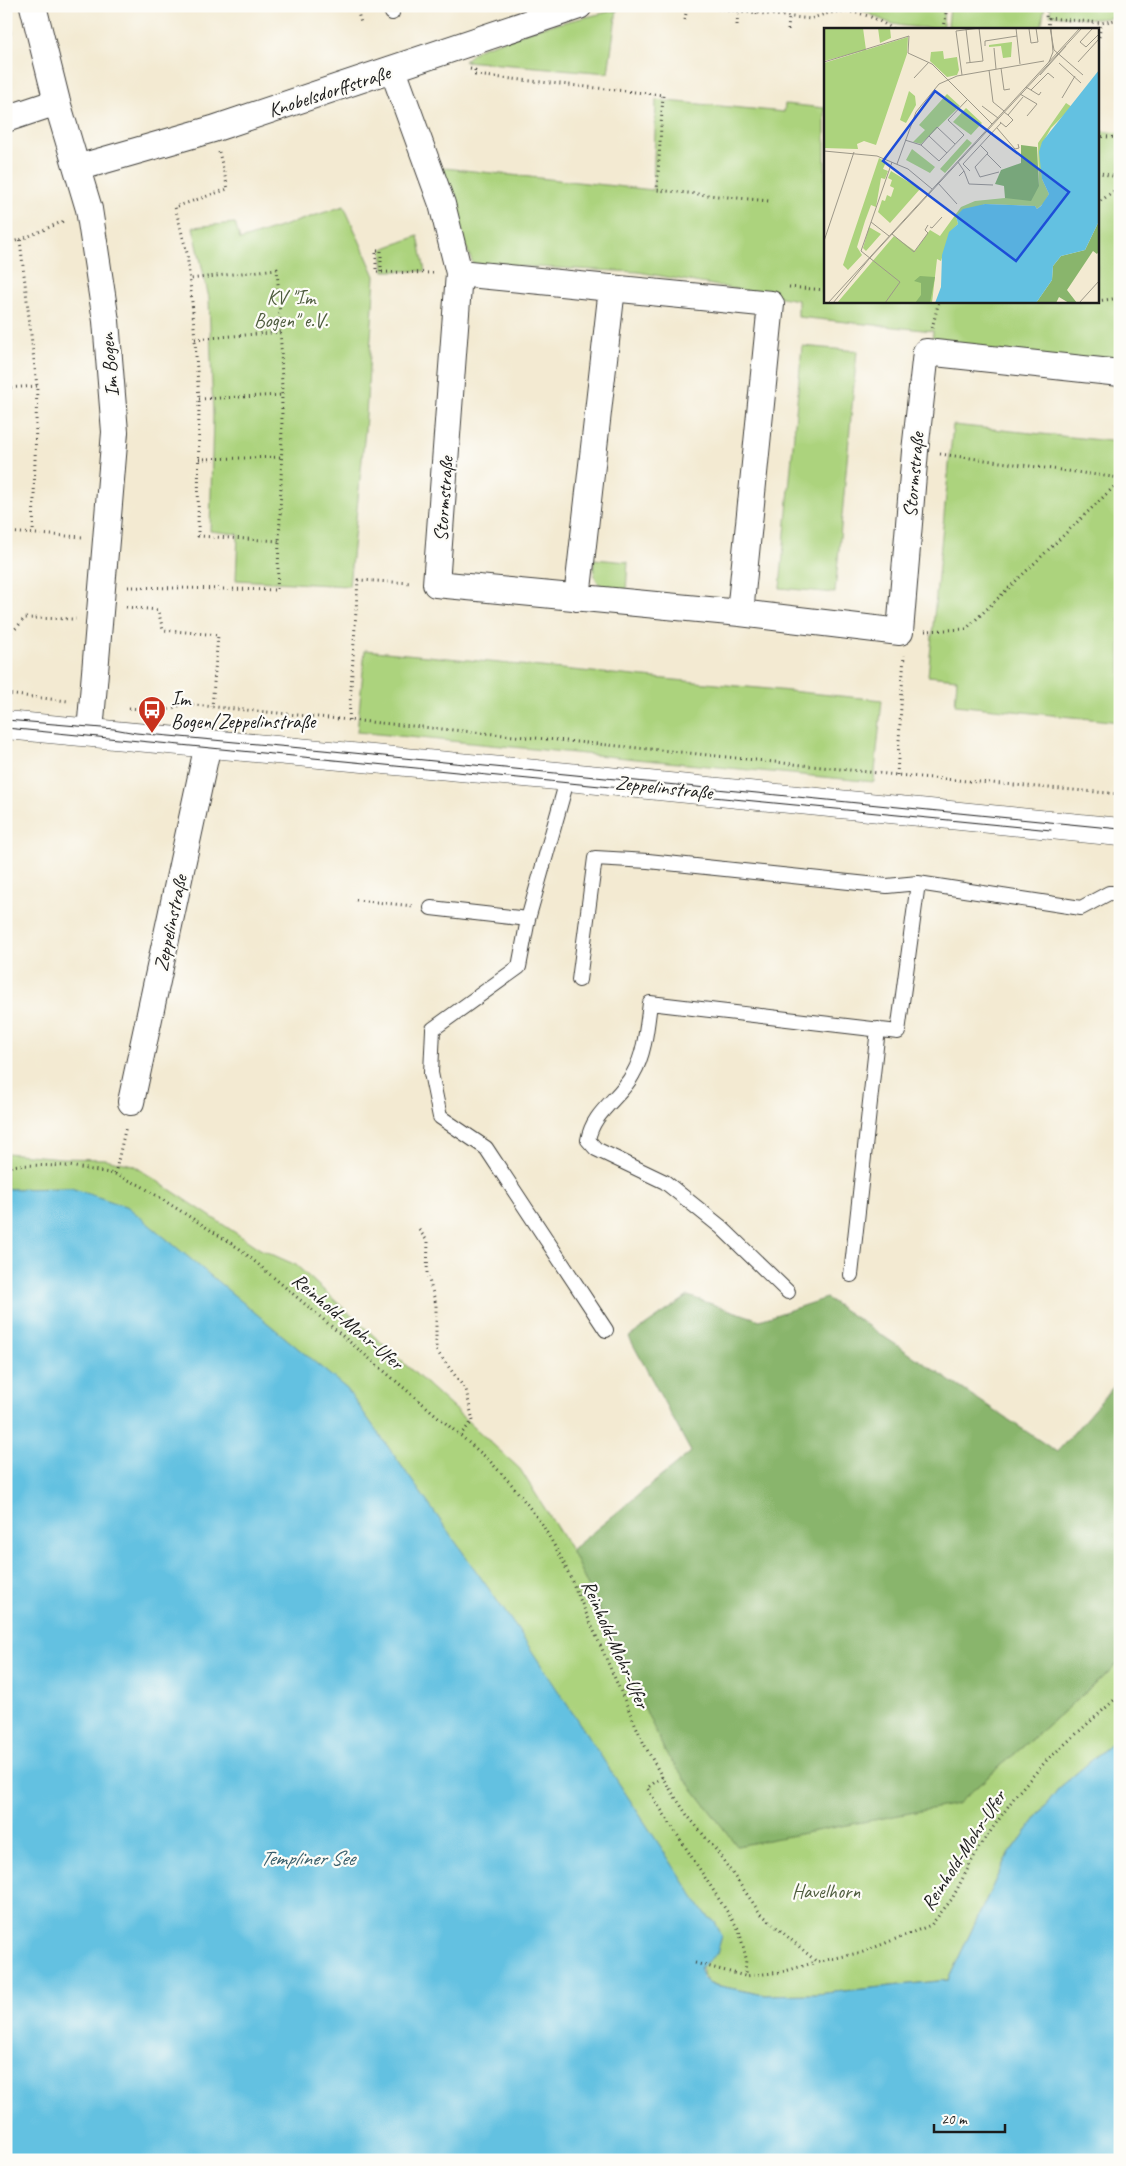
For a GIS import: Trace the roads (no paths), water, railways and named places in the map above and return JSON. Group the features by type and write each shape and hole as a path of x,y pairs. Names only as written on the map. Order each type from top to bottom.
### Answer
{"main road":[{"name":"Zeppelinstraße","path":"6,725 568,777 1120,832"}],"street":[{"name":"Im Bogen","path":"33,6 57,102 89,209 106,321 115,432 90,732"},
{"name":"Knobelsdorffstraße","path":"77,168 213,129 579,6"},
{"name":"Stormstraße","path":"393,70 442,204 459,273 436,584 577,598"},
{"path":"6,119 57,102"},
{"path":"459,273 612,288 770,304 740,613 577,598 612,288"},
{"name":"Stormstraße","path":"740,613 900,632 915,451 926,352 1120,373"},
{"name":"Zeppelinstraße","path":"132,1102 208,744"}],"lane":[{"path":"568,777 528,920 519,967 433,1030 431,1073 440,1117 486,1148 606,1330"},
{"path":"579,980 595,858 648,861 887,886 918,883 1082,908 1109,893 1120,893"},
{"path":"788,1292 721,1227 665,1182 596,1148 588,1140 590,1127 598,1114 617,1098 634,1073 646,1037 650,1003 898,1032 918,883"},
{"path":"431,908 528,920"},
{"path":"851,1275 878,1029"}],"water":[{"name":"Templiner See","path":"71,1188 128,1207 347,1389 518,1630 705,1914 715,1922 722,1936 717,1953 700,1968 703,1978 710,1984 764,1995 816,1994 948,1980 1005,1860 1058,1789 1120,1736 1120,2160 6,2160 6,1189"}],"tram line":[{"path":"6,720 114,729 136,733 1120,829"},
{"path":"6,728 1051,830"}],"place":[{"name":"Im Bogen/Zeppelinstraße","path":"152,734"}],"park label":[{"name":"KV \"Im Bogen\" e.V.","path":"291,308"},
{"name":"Havelhorn","path":"826,1891"}]}
